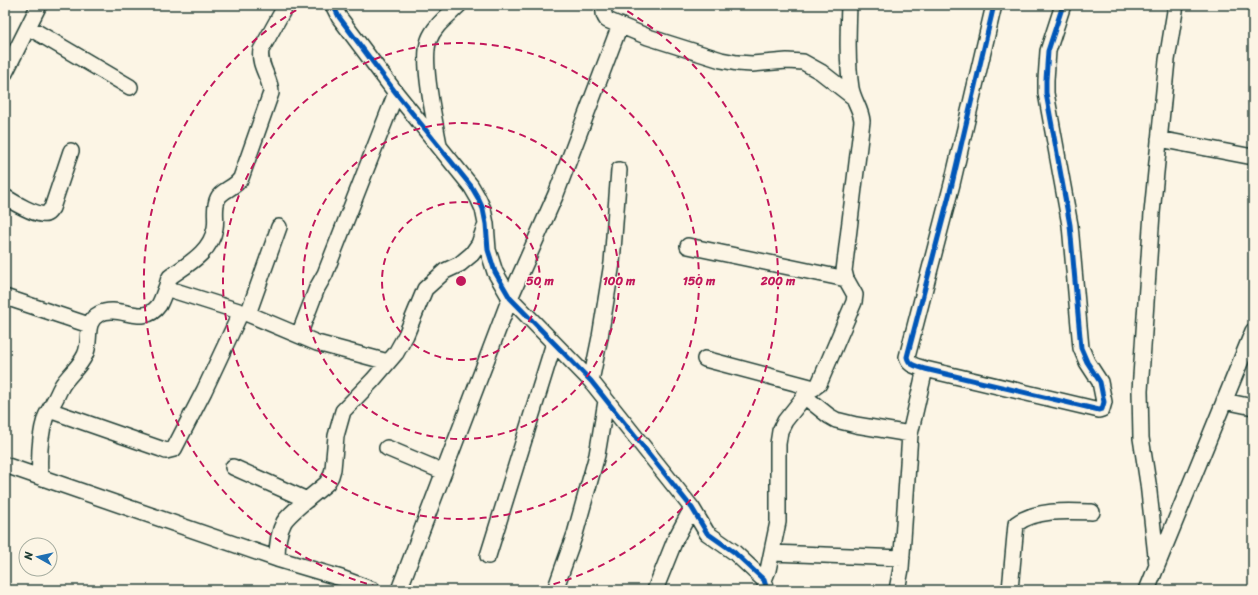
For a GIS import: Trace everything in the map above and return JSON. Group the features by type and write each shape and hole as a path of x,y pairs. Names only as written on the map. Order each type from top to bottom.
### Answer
{"street":[{"path":"5,73 39,5"},
{"path":"40,477 40,444 45,418 64,383 85,356 88,347 89,325 92,319 100,313 112,310 127,312 135,315 144,315 152,311 158,305 170,277 198,256 207,247 215,228 215,210 217,199 220,194 238,184 242,178 271,93 271,87 261,62 261,50 286,5"},
{"path":"332,5 339,17 396,93 471,186 483,209 488,250 495,272 510,298 591,381 692,508 707,533 734,552 766,585"},
{"path":"439,146 428,84 426,54 428,41 436,28 458,5"},
{"path":"605,5 603,11 607,20 648,37 721,60 752,64 787,61 803,62 821,72 853,97"},
{"path":"766,585 778,522 778,444 780,431 785,421 809,392 819,384 854,302 855,295 846,279 844,271 862,121 853,97 847,48 849,5"},
{"path":"994,5 952,184 907,357 908,363 1092,410 1099,410 1104,406 1100,382 1087,362 1081,348 1070,225 1046,93 1048,51 1063,5"},
{"path":"1157,565 1139,411 1151,221 1167,60 1176,5"},
{"path":"399,590 510,298 556,194 620,25"},
{"path":"28,27 130,87"},
{"path":"299,336 396,93"},
{"path":"1159,139 1253,157"},
{"path":"5,197 36,213 44,215 49,213 71,151"},
{"path":"591,381 612,263 619,170"},
{"path":"277,559 278,540 284,521 327,483 331,476 336,436 343,411 396,353 406,335 425,289 446,271 460,264 472,254 479,244 486,224"},
{"path":"49,410 166,451 174,449 244,313 279,227"},
{"path":"688,246 846,279"},
{"path":"167,286 172,290 244,313 317,343 388,362"},
{"path":"5,297 89,325"},
{"path":"1147,590 1253,331"},
{"path":"488,556 554,343"},
{"path":"705,358 809,392 829,416 836,420 910,434"},
{"path":"897,590 902,558 910,434 925,368"},
{"path":"555,590 575,534 595,462 606,401"},
{"path":"1224,401 1253,407"},
{"path":"387,448 444,472"},
{"path":"5,465 277,559 341,578 373,590"},
{"path":"233,467 307,500"},
{"path":"655,590 675,540 692,508"},
{"path":"1010,590 1016,524 1023,519 1044,513 1076,511 1092,512"},
{"path":"772,553 902,558"}],"cycle path":[{"path":"333,5 339,17 396,93 471,186 483,209 488,250 495,272 510,298 591,381 692,508 707,533 734,552 764,580 767,590"},
{"path":"994,5 952,184 907,357 911,364 925,369 1099,410 1102,409 1104,402 1100,382 1087,362 1081,348 1070,225 1046,93 1048,51 1063,5"}]}
